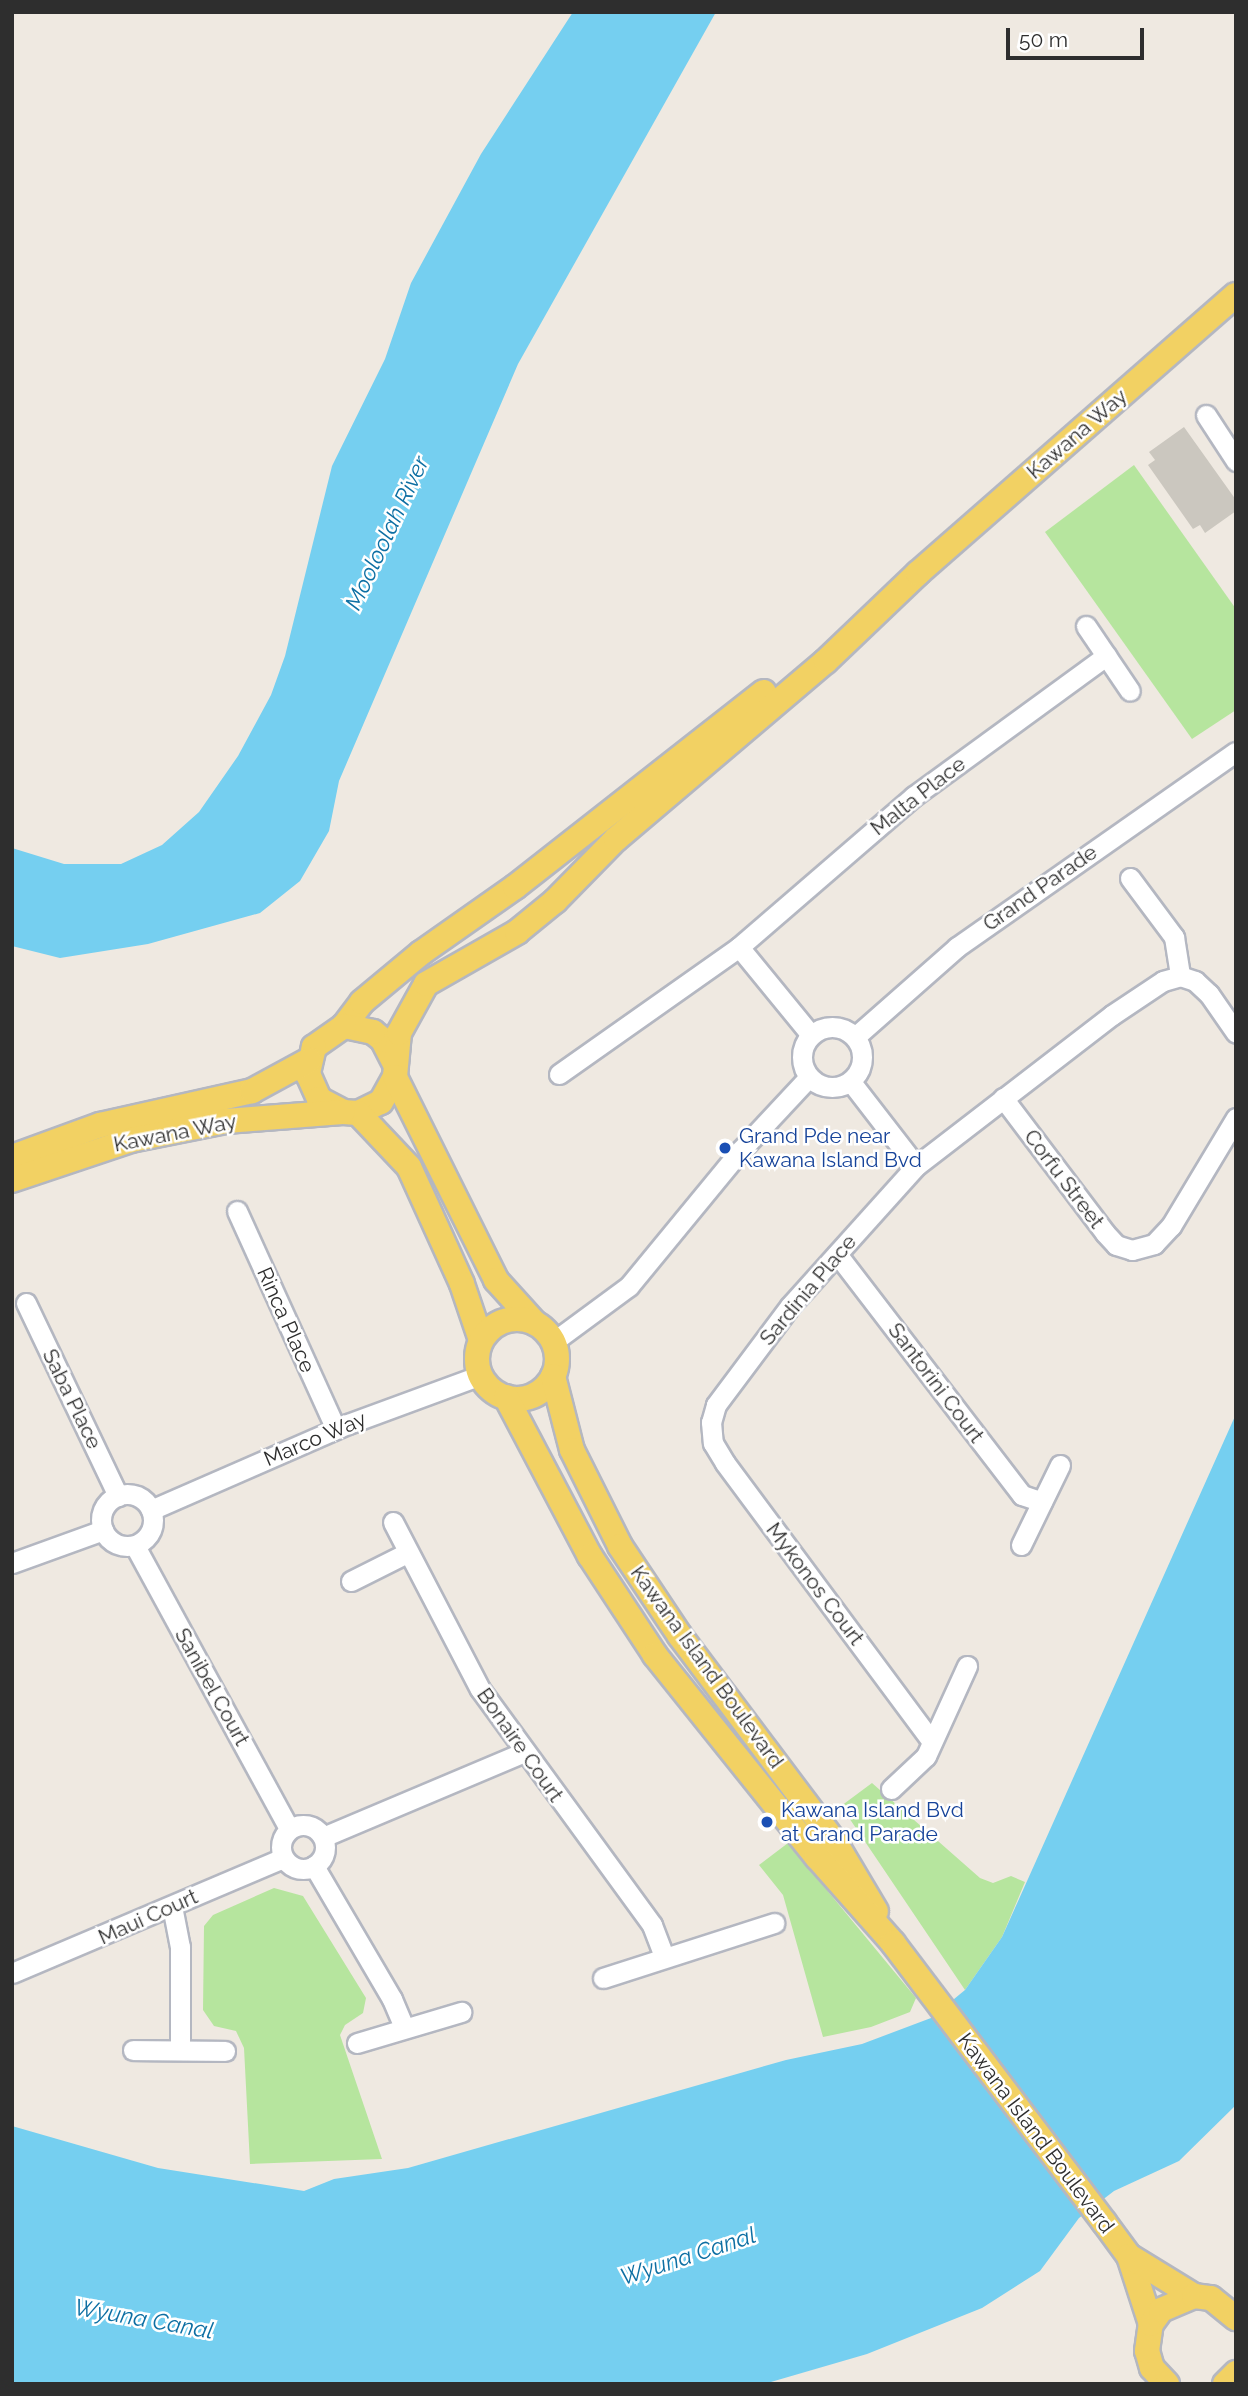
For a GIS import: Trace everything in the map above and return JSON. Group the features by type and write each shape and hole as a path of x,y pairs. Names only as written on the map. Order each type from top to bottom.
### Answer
{"main road":[{"name":"Kawana Way","path":"918,573 1236,295"},
{"path":"481,1340 462,1284 409,1167 350,1112 330,1107 312,1087 309,1060 323,1037 344,1026 362,1002 421,953 526,878 918,573"},
{"path":"350,1112 380,1102 394,1070 399,1033 426,984 517,932 555,901 616,839 826,661 918,573"},
{"path":"344,1026 373,1032 383,1040 394,1070 496,1280 536,1323 553,1342 557,1355 553,1376 535,1395 506,1397 481,1376 478,1352 481,1340 498,1323 509,1319 536,1323"},
{"name":"Kawana Way","path":"12,1157 100,1125 252,1091 309,1060"},
{"name":"Kawana Way","path":"12,1180 131,1140 226,1121 350,1112"},
{"name":"Kawana Island Boulevard","path":"553,1376 572,1450 620,1546 680,1636 835,1844 893,1943"},
{"name":"Kawana Island Boulevard","path":"506,1397 590,1556 655,1655 817,1857 893,1943 1104,2222 1129,2256 1151,2324"},
{"name":"Kawana Island Boulevard","path":"1129,2256 1194,2296 1233,2307"},
{"path":"1167,2384 1152,2368 1147,2351 1151,2324 1175,2300 1194,2296"}],"street":[{"path":"1206,415 1236,461"},
{"path":"1086,626 1130,691"},
{"name":"Malta Place","path":"559,1074 739,947 914,796 1106,656"},
{"name":"Grand Parade","path":"855,1037 957,947 1236,752"},
{"path":"1130,878 1174,937 1180,976 1195,981 1209,994 1236,1033"},
{"path":"739,947 811,1035"},
{"name":"Sardinia Place","path":"711,1422 716,1405 790,1306 916,1166 1139,996 1180,976"},
{"path":"833,1027 855,1037 862,1055 851,1082 834,1088 809,1077 802,1052 811,1035 833,1027"},
{"path":"553,1342 629,1286 740,1150 809,1077"},
{"path":"851,1082 916,1166"},
{"name":"Corfu Street","path":"1003,1098 1105,1233 1116,1245 1132,1250 1154,1244 1171,1226 1236,1118"},
{"name":"Rinca Place","path":"237,1211 336,1429"},
{"name":"Santorini Court","path":"837,1254 1022,1495 1042,1502"},
{"name":"Saba Place","path":"26,1303 118,1496"},
{"name":"Marco Way","path":"152,1510 336,1429 481,1376"},
{"name":"Mykonos Court","path":"711,1422 712,1443 725,1463 932,1742"},
{"path":"1021,1545 1060,1465"},
{"path":"118,1496 141,1498 152,1510 149,1535 135,1546 112,1542 103,1530 102,1513 118,1496"},
{"name":"Bonaire Court","path":"393,1522 480,1689 522,1753 652,1925 664,1956"},
{"path":"12,1563 103,1530"},
{"name":"Sanibel Court","path":"135,1546 289,1828"},
{"path":"351,1581 407,1553"},
{"path":"891,1789 917,1768 967,1667"},
{"path":"323,1837 522,1753"},
{"path":"308,1825 323,1837 325,1850 314,1866 293,1867 283,1858 281,1839 289,1828 308,1825"},
{"name":"Maui Court","path":"12,1973 283,1858"},
{"path":"314,1866 392,1999 404,2027"},
{"path":"172,1906 180,1947 180,2048"},
{"path":"603,1978 664,1956 774,1923"},
{"path":"357,2043 461,2012"},
{"path":"133,2050 180,2048 225,2051"}],"green space":[{"path":"1134,465 1236,609 1236,710 1192,739 1045,532"},
{"path":"872,1783 980,1878 993,1883 1011,1876 1025,1882 1002,1937 965,1990 841,1806"},
{"path":"788,1843 916,1998 910,2012 871,2027 823,2037 783,1895 759,1865"},
{"path":"274,1888 303,1896 366,1998 363,2013 345,2025 340,2035 382,2159 250,2164 244,2048 236,2031 214,2026 203,2010 204,1926 213,1915"}],"water":[{"name":"Mooloolah River","path":"573,12 716,12 518,364 339,781 329,831 300,881 260,913 148,944 60,958 12,946 12,848 64,864 121,864 162,845 199,812 238,756 271,695 285,656 332,466 385,359 411,283 481,154"},
{"name":"Wyuna Canal","path":"1236,1414 1236,2105 1179,2161 1114,2191 1079,2218 1040,2271 982,2308 867,2354 764,2384 12,2384 12,2126 158,2168 304,2191 334,2179 408,2168 786,2060 862,2044 931,2018 965,1990 1002,1937"}],"building":[{"path":"1184,427 1236,500 1236,511 1205,533 1200,525 1193,529 1148,465 1155,460 1149,452"}],"place":[{"name":"Grand Pde near Kawana Island Bvd","path":"725,1148"},
{"name":"Kawana Island Bvd at Grand Parade","path":"767,1822"}]}
